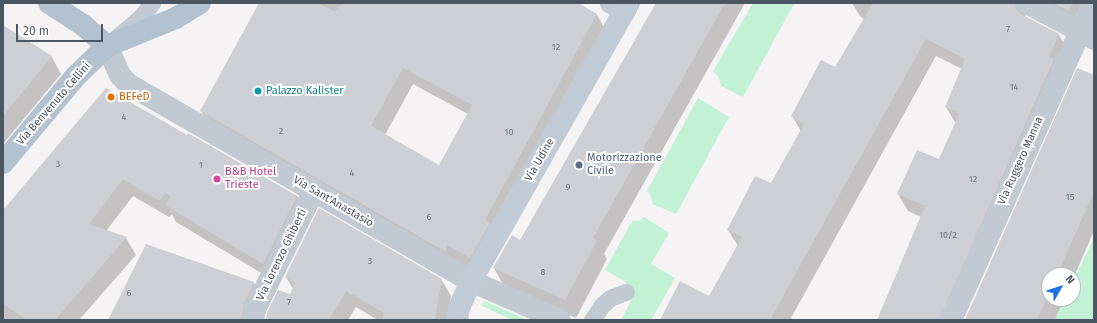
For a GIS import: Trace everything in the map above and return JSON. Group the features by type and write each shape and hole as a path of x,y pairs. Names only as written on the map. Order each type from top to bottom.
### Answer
{"main road":[{"path":"49,3 83,25 107,46 176,18 200,3"},
{"name":"Via Udine","path":"457,320 459,308 472,281 622,5"},
{"name":"Via Benvenuto Cellini","path":"3,164 76,76 107,46"}],"street":[{"path":"1027,3 1087,35"},
{"name":"Via Ruggero Manna","path":"951,320 1087,35 1092,3"},
{"name":"Via Sant'Anastasio","path":"107,46 120,75 128,84 472,281 560,320"},
{"name":"Via Lorenzo Ghiberti","path":"253,320 255,309 314,190"}],"lane":[{"path":"107,46 140,18 152,3"},
{"path":"592,320 602,305 610,298 626,292"}],"green space":[{"path":"753,3 794,4 743,97 721,86 719,78 713,71"},
{"path":"698,98 729,117 676,214 653,204 651,196 647,191"},
{"path":"644,217 669,233 651,264 675,278 651,320 621,320 631,301 626,292 626,282 605,270 632,221 639,221"},
{"path":"1094,238 1094,320 1055,320 1061,307 1081,307 1080,267"},
{"path":"484,301 527,320 513,320 482,306"}],"building":[{"path":"259,3 318,3 335,12 341,3 578,3 597,14 485,220 490,223 470,258 447,245 446,252 200,111","holes":["403,68 472,105 439,165 371,126"]},
{"path":"656,3 725,3 593,238 597,241 565,300 493,268 512,235 520,240"},
{"path":"873,3 1015,3 1016,9 1021,14 1059,34 1049,57 1054,59 939,320 877,320 925,206 897,194 917,150 939,159 959,114 945,107 965,59 926,39 770,320 660,320 680,281 709,296 742,237 727,230 755,176 771,183 804,124 791,116 821,60 835,67"},
{"path":"1053,3 1073,3 1069,11"},
{"path":"3,25 52,56 3,116"},
{"path":"1077,68 1094,75 1094,192 1061,267 1041,267 1041,307 1043,307 1037,320 965,320"},
{"path":"106,88 297,196 263,264 165,205 170,196 166,193 159,201 123,179 89,224 127,237 55,320 27,320 3,304 3,210"},
{"path":"319,208 442,279 435,320 382,320 384,313 346,291 329,320 266,320 267,313 278,290 290,294 295,283 285,277"},
{"path":"146,244 254,282 244,304 241,320 108,320"}],"place":[{"name":"Palazzo Kalister","path":"258,91"},
{"name":"BEFeD","path":"111,97"},
{"name":"Motorizzazione Civile","path":"579,165"},
{"name":"B&B Hotel Trieste","path":"217,179"}]}
